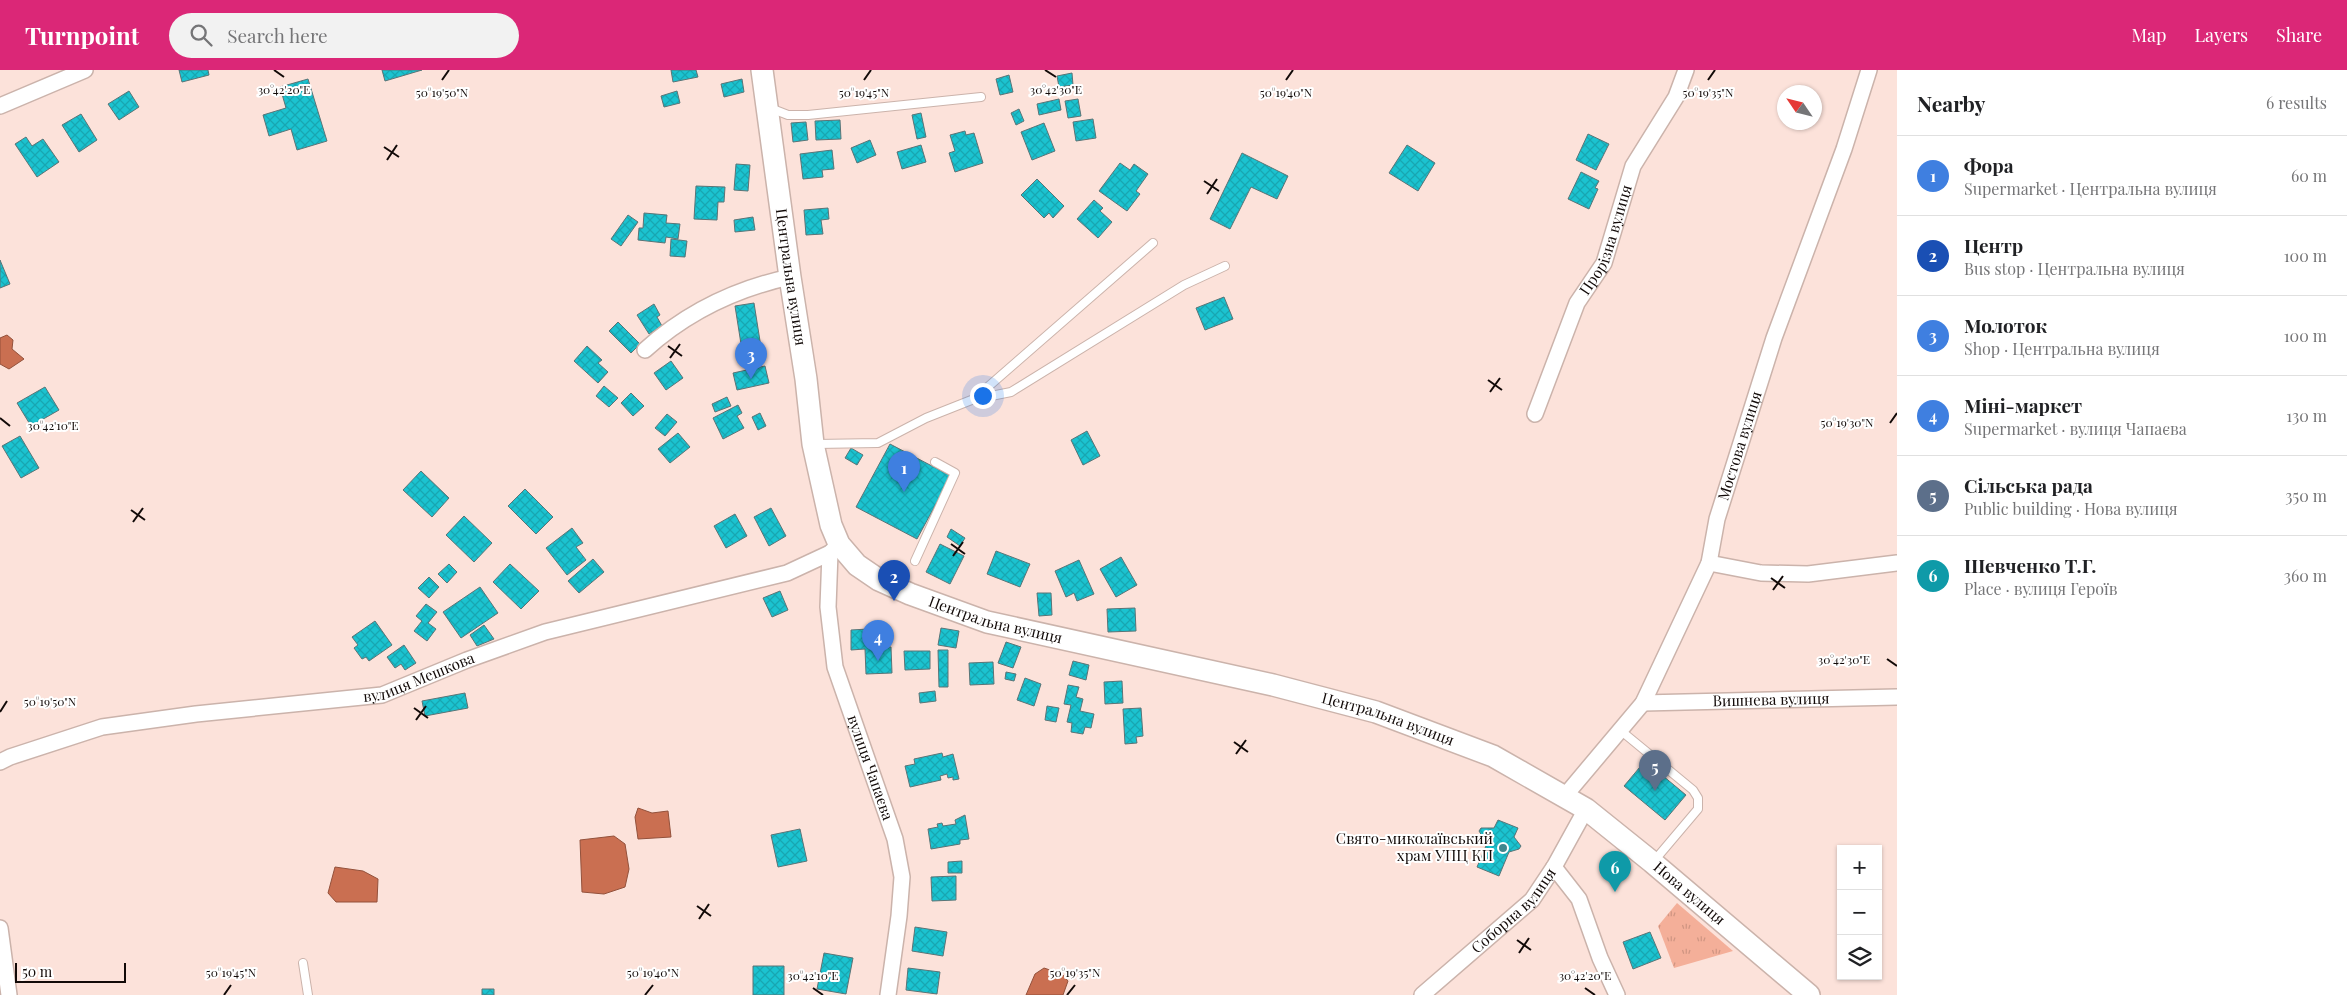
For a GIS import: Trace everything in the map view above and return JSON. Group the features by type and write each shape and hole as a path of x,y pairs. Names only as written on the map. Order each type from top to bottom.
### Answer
{"street":[{"path":"0,106 85,70"},
{"name":"Центральна вулиця","path":"762,70 806,379 813,444 835,548 879,580 910,594 987,622 1273,685 1376,712 1493,756 1564,797"},
{"name":"Прорізна вулиця","path":"1535,414 1577,303 1604,263 1633,166 1676,96 1686,70"},
{"name":"Мостова вулиця","path":"1564,797 1643,703 1709,563 1717,519 1774,338 1844,149 1869,70"},
{"path":"645,350 685,319 719,300 790,276"},
{"name":"вулиця Мешкова","path":"0,762 102,727 196,714 281,707 382,695 545,632 787,573 835,548"},
{"name":"вулиця Чапаєва","path":"835,548 828,607 835,667 895,839 902,877 899,916 888,995"},
{"path":"1709,563 1761,573 1808,574 1897,563"},
{"name":"Вишнева вулиця","path":"1643,703 1897,697"},
{"name":"Нова вулиця","path":"1564,797 1586,810 1652,862 1810,995"},
{"name":"Соборна вулиця","path":"1422,995 1532,900 1554,867 1586,810"},
{"path":"1554,867 1579,899 1600,958 1617,995"},
{"path":"0,928 9,995"}],"lane":[{"path":"766,106 788,115 808,115 981,97"},
{"path":"974,399 1152,243"},
{"path":"813,444 878,443 926,418 974,399 1010,392 1184,285 1225,266"},
{"path":"915,561 954,473 935,462"},
{"path":"1620,730 1693,790 1698,798 1698,809 1652,862"},
{"path":"303,964 308,995"}],"green space":[{"path":"1677,903 1733,951 1674,968 1658,926"}],"shaded area":[{"path":"7,335 13,340 12,349 24,359 9,369 0,364 0,338"},
{"path":"638,808 652,813 668,811 671,837 638,839 635,817"},
{"path":"614,836 625,844 629,869 625,887 604,894 582,892 580,840"},
{"path":"335,867 363,871 378,879 377,902 336,902 328,893"},
{"path":"1044,968 1062,974 1068,981 1063,995 1026,995 1035,974"}],"building":[{"path":"179,70 208,70 209,75 182,82"},
{"path":"382,70 422,70 385,81"},
{"path":"671,70 696,70 698,77 673,82"},
{"path":"1072,73 1073,85 1059,87 1057,76"},
{"path":"1009,75 1013,92 1000,95 996,79"},
{"path":"308,79 327,141 297,150 291,129 269,136 263,115 286,108 280,87"},
{"path":"742,79 744,92 724,97 721,84"},
{"path":"129,91 139,107 119,120 108,104"},
{"path":"677,91 680,103 664,107 661,96"},
{"path":"1059,99 1061,110 1039,115 1037,104"},
{"path":"1078,99 1081,116 1068,118 1065,101"},
{"path":"1019,109 1024,121 1016,125 1011,113"},
{"path":"921,113 926,137 917,139 912,115"},
{"path":"81,114 97,140 79,152 62,125"},
{"path":"1093,119 1096,138 1076,141 1073,122"},
{"path":"840,120 841,139 816,140 815,121"},
{"path":"806,122 808,140 793,142 791,123"},
{"path":"1044,123 1055,151 1032,160 1021,132"},
{"path":"965,131 966,135 974,133 983,163 955,172 949,153 955,151 950,135"},
{"path":"1588,134 1609,144 1596,170 1576,160"},
{"path":"26,137 32,146 43,139 59,162 37,177 15,144"},
{"path":"870,140 876,155 857,163 851,148"},
{"path":"921,145 926,162 902,169 897,152"},
{"path":"1407,145 1435,163 1418,191 1389,173"},
{"path":"832,150 834,169 822,170 823,177 803,179 800,154"},
{"path":"1242,153 1288,176 1277,199 1251,187 1230,229 1210,219"},
{"path":"1120,163 1130,170 1134,164 1148,174 1136,191 1140,194 1127,211 1099,191"},
{"path":"736,164 750,165 748,191 734,190"},
{"path":"1581,172 1599,181 1595,188 1598,189 1589,209 1568,199"},
{"path":"1037,179 1064,206 1053,218 1049,213 1044,218 1021,195"},
{"path":"696,186 725,187 724,202 718,202 717,220 694,219"},
{"path":"1094,200 1103,208 1100,211 1112,222 1098,238 1077,219"},
{"path":"828,208 829,219 821,220 823,234 806,235 804,210"},
{"path":"644,213 667,215 666,223 680,224 678,239 666,237 665,243 638,240 639,228 643,228"},
{"path":"628,215 638,222 621,246 611,239"},
{"path":"753,217 755,230 735,232 734,220"},
{"path":"671,239 687,241 685,257 670,256"},
{"path":"0,260 10,284 0,288"},
{"path":"1224,297 1233,319 1205,330 1196,308"},
{"path":"754,303 763,360 744,363 735,306"},
{"path":"654,304 660,315 657,317 662,326 649,334 637,315"},
{"path":"618,322 640,344 631,353 609,331"},
{"path":"587,346 602,360 598,363 608,372 598,383 574,361"},
{"path":"671,361 683,378 666,390 654,373"},
{"path":"765,366 769,383 737,390 733,373"},
{"path":"604,386 618,398 609,407 596,396"},
{"path":"45,387 59,410 31,426 17,403"},
{"path":"631,393 644,406 633,416 621,403"},
{"path":"727,397 731,406 715,412 712,404"},
{"path":"738,405 742,413 737,416 744,428 723,439 713,418"},
{"path":"760,413 766,426 758,430 752,417"},
{"path":"667,414 677,422 665,436 655,428"},
{"path":"1087,431 1100,456 1083,465 1071,440"},
{"path":"678,433 690,447 670,463 658,449"},
{"path":"20,436 39,468 21,478 2,446"},
{"path":"890,444 951,476 917,539 856,507"},
{"path":"851,448 863,455 857,465 845,458"},
{"path":"421,471 449,498 432,517 403,490"},
{"path":"525,489 553,517 536,534 508,506"},
{"path":"771,508 786,536 769,546 754,517"},
{"path":"735,514 747,536 726,548 714,526"},
{"path":"464,516 492,543 474,562 446,535"},
{"path":"572,528 583,543 576,547 586,560 567,575 546,548"},
{"path":"951,529 965,538 960,546 947,537"},
{"path":"940,544 964,556 950,584 926,572"},
{"path":"996,551 1030,564 1020,587 987,574"},
{"path":"1121,557 1137,585 1116,597 1100,569"},
{"path":"593,559 604,572 579,593 568,581"},
{"path":"1079,560 1094,594 1077,601 1074,593 1066,597 1055,571"},
{"path":"449,564 457,572 447,583 438,574"},
{"path":"510,564 539,591 521,609 493,582"},
{"path":"429,577 439,587 429,598 418,588"},
{"path":"480,587 498,613 461,638 443,612"},
{"path":"780,591 788,610 772,617 763,598"},
{"path":"1037,593 1051,593 1052,615 1039,616"},
{"path":"426,604 437,612 428,623 436,629 427,641 414,631 422,621 416,616"},
{"path":"1135,608 1136,631 1108,632 1107,609"},
{"path":"375,621 392,645 369,661 366,657 362,659 354,648 358,645 352,637"},
{"path":"484,625 494,639 477,646 470,635"},
{"path":"885,628 886,647 891,647 892,673 866,674 865,649 851,650 851,630"},
{"path":"941,628 959,631 956,648 938,645"},
{"path":"1006,642 1021,647 1013,668 998,663"},
{"path":"404,645 416,663 405,670 401,664 395,668 387,657"},
{"path":"938,650 948,650 948,687 939,687"},
{"path":"904,651 930,651 930,669 905,670"},
{"path":"1073,661 1089,665 1086,680 1069,675"},
{"path":"993,662 994,684 970,685 969,663"},
{"path":"1006,672 1016,674 1014,681 1005,679"},
{"path":"1025,678 1041,684 1034,706 1017,700"},
{"path":"1122,681 1123,703 1105,704 1104,682"},
{"path":"1068,685 1079,687 1076,697 1083,699 1080,711 1094,714 1091,728 1085,727 1083,734 1071,732 1072,723 1067,722 1071,705 1064,704"},
{"path":"935,691 936,701 920,703 919,693"},
{"path":"465,693 468,708 425,716 422,701"},
{"path":"1047,706 1059,708 1056,722 1045,720"},
{"path":"1141,708 1143,736 1136,737 1137,743 1125,744 1123,709"},
{"path":"942,753 943,757 953,754 959,779 953,780 953,777 948,778 947,774 940,776 941,780 910,787 905,766 915,764 914,759"},
{"path":"1645,761 1686,795 1665,820 1624,786"},
{"path":"965,815 969,839 960,840 960,844 931,849 928,829 938,827 937,824 942,823 943,826 956,824 955,820"},
{"name":"Свято-миколаївський храм УПЦ КП","path":"1498,820 1518,828 1514,837 1521,846 1519,849 1509,852 1499,876 1477,867 1488,841 1479,831 1481,828 1494,828"},
{"path":"800,829 807,861 778,867 771,835"},
{"path":"1613,856 1619,861 1613,870 1606,865"},
{"path":"962,861 962,873 948,873 948,862"},
{"path":"956,876 956,900 932,901 931,877"},
{"path":"915,927 947,932 943,956 912,951"},
{"path":"1650,932 1661,958 1633,969 1623,942"},
{"path":"824,953 853,958 846,994 817,989"},
{"path":"753,966 784,966 784,995 753,995"},
{"path":"908,968 940,972 937,994 906,990"},
{"path":"482,989 494,989 494,995 482,995"}],"place":[{"name":"Молоток","path":"751,379"},
{"name":"Фора","path":"904,492"},
{"name":"Центр","path":"894,601"},
{"name":"Міні-маркет","path":"878,661"},
{"name":"Сільська рада","path":"1655,791"},
{"name":"Свято-миколаївський храм УПЦ КП","path":"1503,848"},
{"name":"Шевченко Т.Г.","path":"1615,892"}]}
